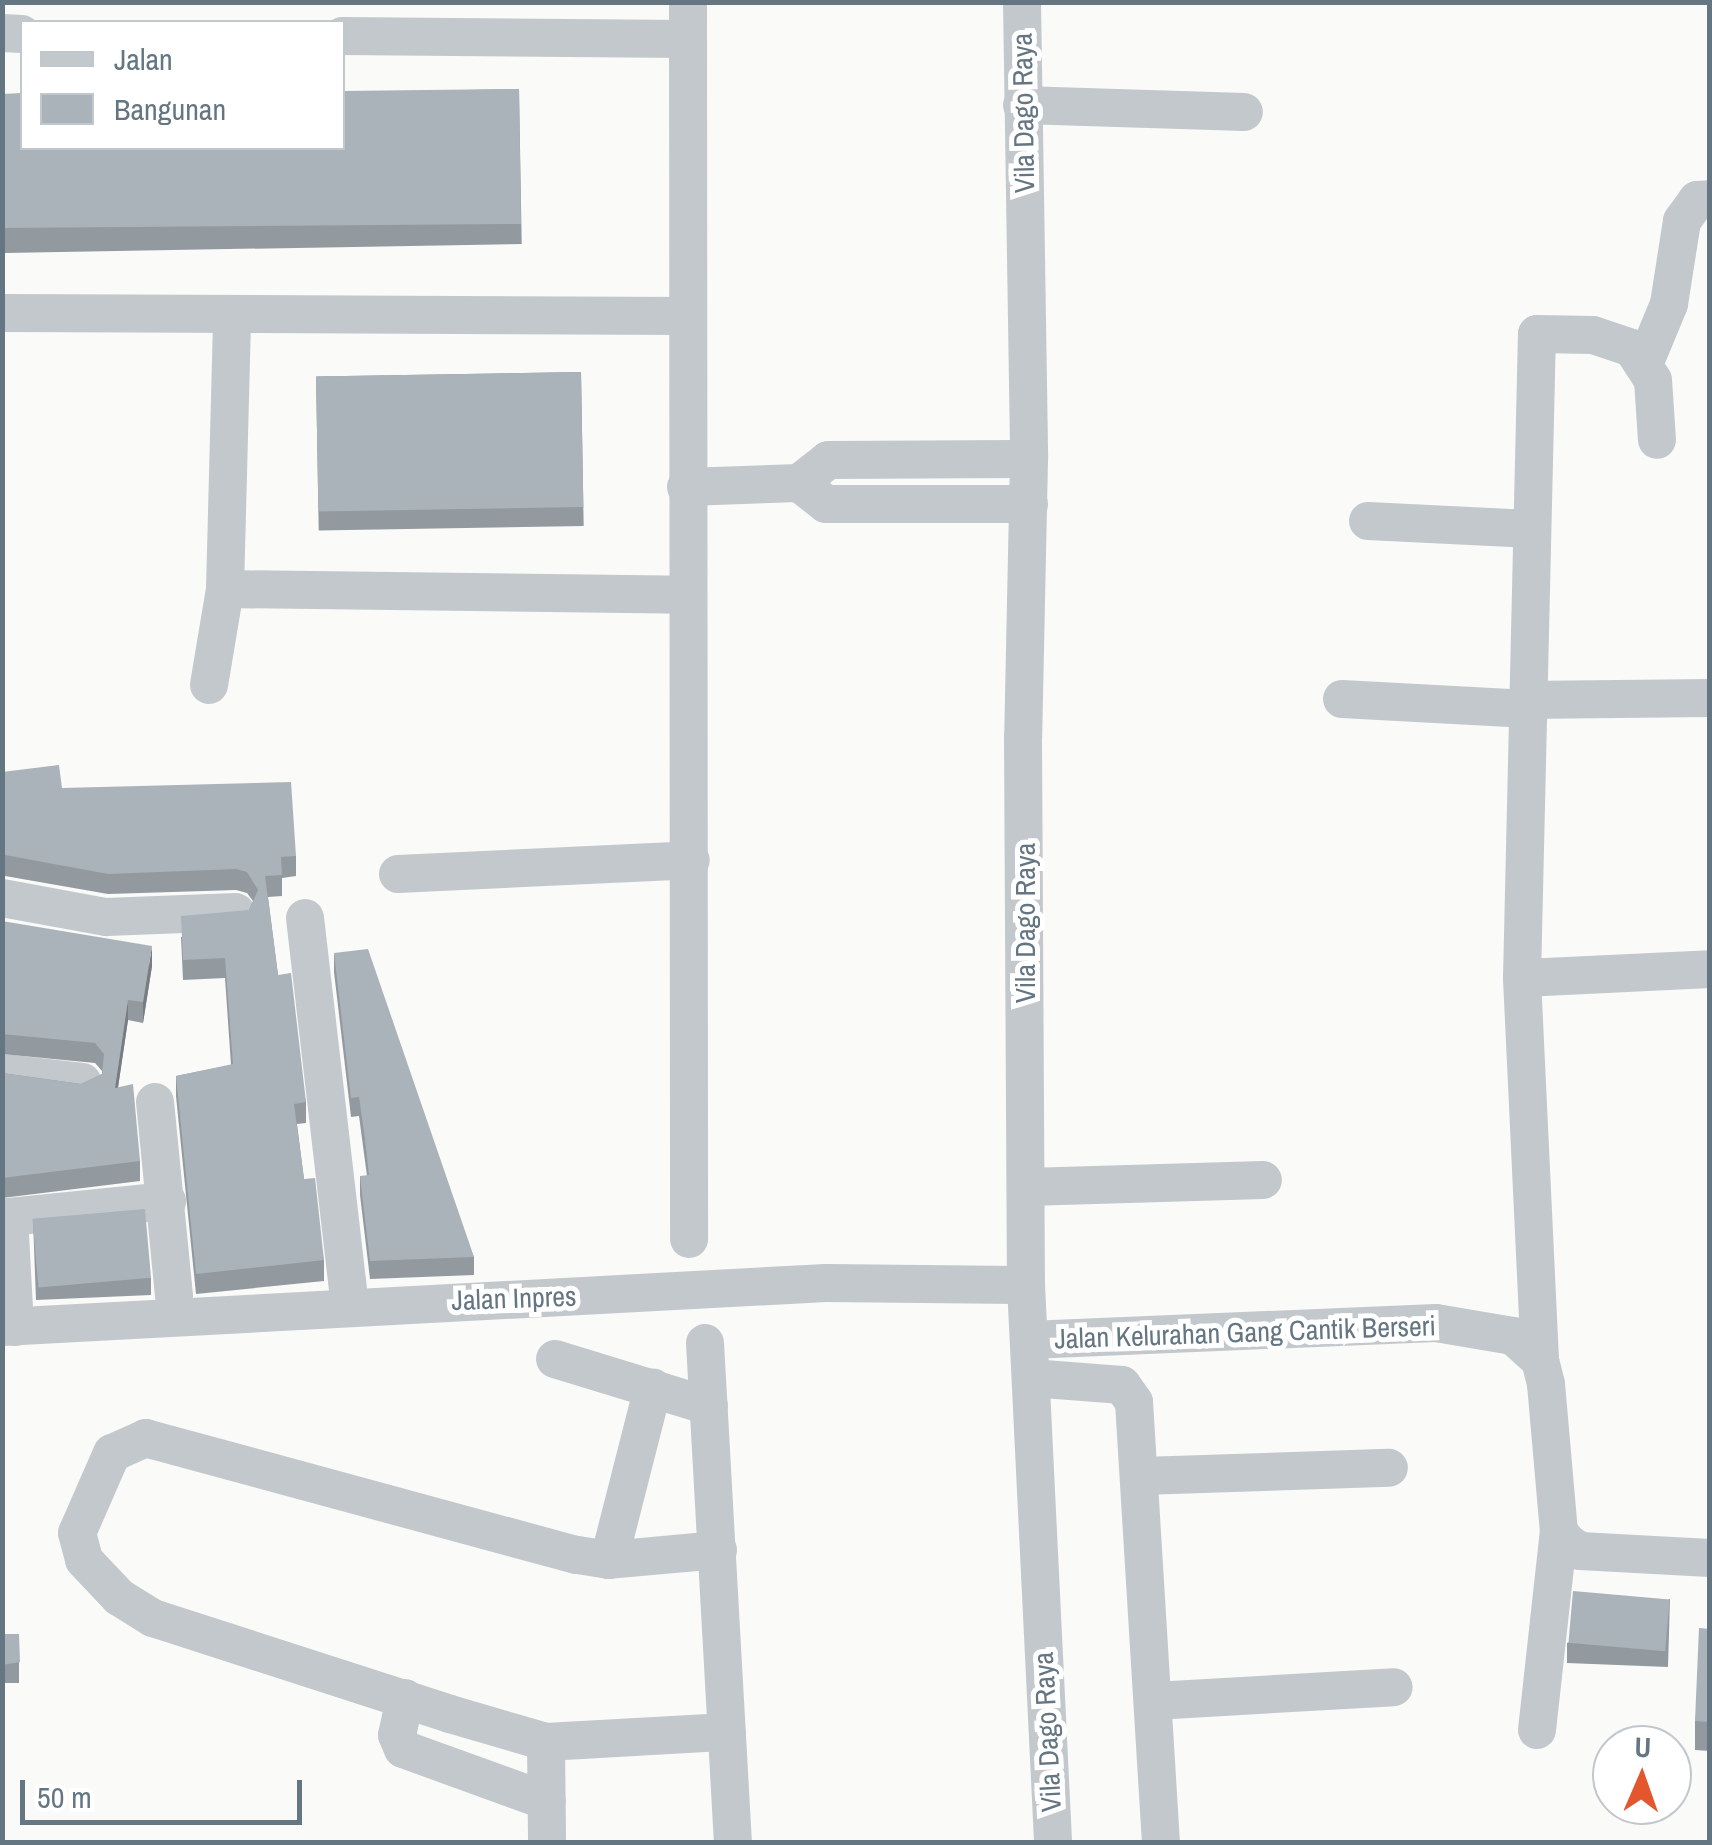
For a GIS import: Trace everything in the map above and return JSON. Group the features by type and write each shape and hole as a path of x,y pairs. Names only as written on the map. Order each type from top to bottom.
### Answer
{"street":[{"name":"Vila Dago Raya","path":"1022,2 1029,459 1026,1285 1053,1842"},
{"path":"345,36 688,21 689,1239"},
{"path":"1022,105 1244,112"},
{"path":"1657,440 1646,362 1669,304 1682,220 1697,200 1710,199"},
{"path":"2,312 232,317 686,316"},
{"path":"209,685 225,589 232,317"},
{"path":"1537,1730 1559,1532 1540,1360 1522,978 1524,705 1538,334 1594,335 1632,348 1646,362"},
{"path":"686,487 799,483 828,460 1029,459"},
{"path":"799,483 826,504 1029,504"},
{"path":"1368,522 1530,529"},
{"path":"225,589 686,595"},
{"path":"1342,699 1524,705 1710,698"},
{"path":"398,874 690,860"},
{"path":"2,898 106,917 236,912"},
{"path":"305,918 350,1305"},
{"path":"1522,978 1710,969"},
{"path":"2,1073 83,1082"},
{"path":"155,1102 174,1296"},
{"path":"1027,1187 1263,1180"},
{"path":"9,1327 9,1218 167,1200"},
{"name":"Jalan Inpres","path":"9,1327 350,1305 826,1283 1026,1285"},
{"name":"Jalan Kelurahan Gang Cantik Berseri","path":"1029,1340 1436,1323 1513,1336 1540,1360"},
{"path":"706,1343 734,1842"},
{"path":"555,1359 710,1406"},
{"path":"1031,1378 1122,1384 1134,1402 1142,1476 1161,1842"},
{"path":"609,1560 653,1388"},
{"path":"718,1550 609,1560 515,1542 200,1448 146,1438 112,1453 77,1533 84,1560 119,1597 153,1618 546,1742 727,1732"},
{"path":"1142,1476 1390,1468"},
{"path":"1559,1532 1580,1551 1710,1558"},
{"path":"1154,1702 1394,1687"},
{"path":"405,1698 397,1735 403,1748 547,1801"},
{"path":"546,1742 547,1840"}],"building":[{"path":"519,89 521,224 2,228 2,94 20,93 20,150 345,150 345,91"},
{"path":"581,372 583,507 318,512 316,377"},
{"path":"59,765 62,788 291,782 296,856 281,857 282,875 265,876 278,975 291,973 306,1102 294,1104 304,1179 315,1178 324,1260 196,1274 176,1076 233,1064 225,958 183,960 181,916 249,910 258,890 247,872 236,869 108,874 2,856 2,772"},
{"path":"2,921 152,946 143,1002 128,1000 115,1088 133,1084 140,1161 2,1178 2,1073 81,1084 102,1074 104,1054 95,1043 2,1034"},
{"path":"368,949 474,1257 370,1261 360,1176 369,1175 365,1139 359,1097 351,1098 334,953"},
{"path":"145,1209 151,1278 38,1288 32,1219"},
{"path":"1573,1591 1670,1599 1665,1651 1568,1643"},
{"path":"1699,1628 1710,1629 1710,1722 1695,1721"},
{"path":"2,1634 19,1634 20,1662 2,1665"}]}
